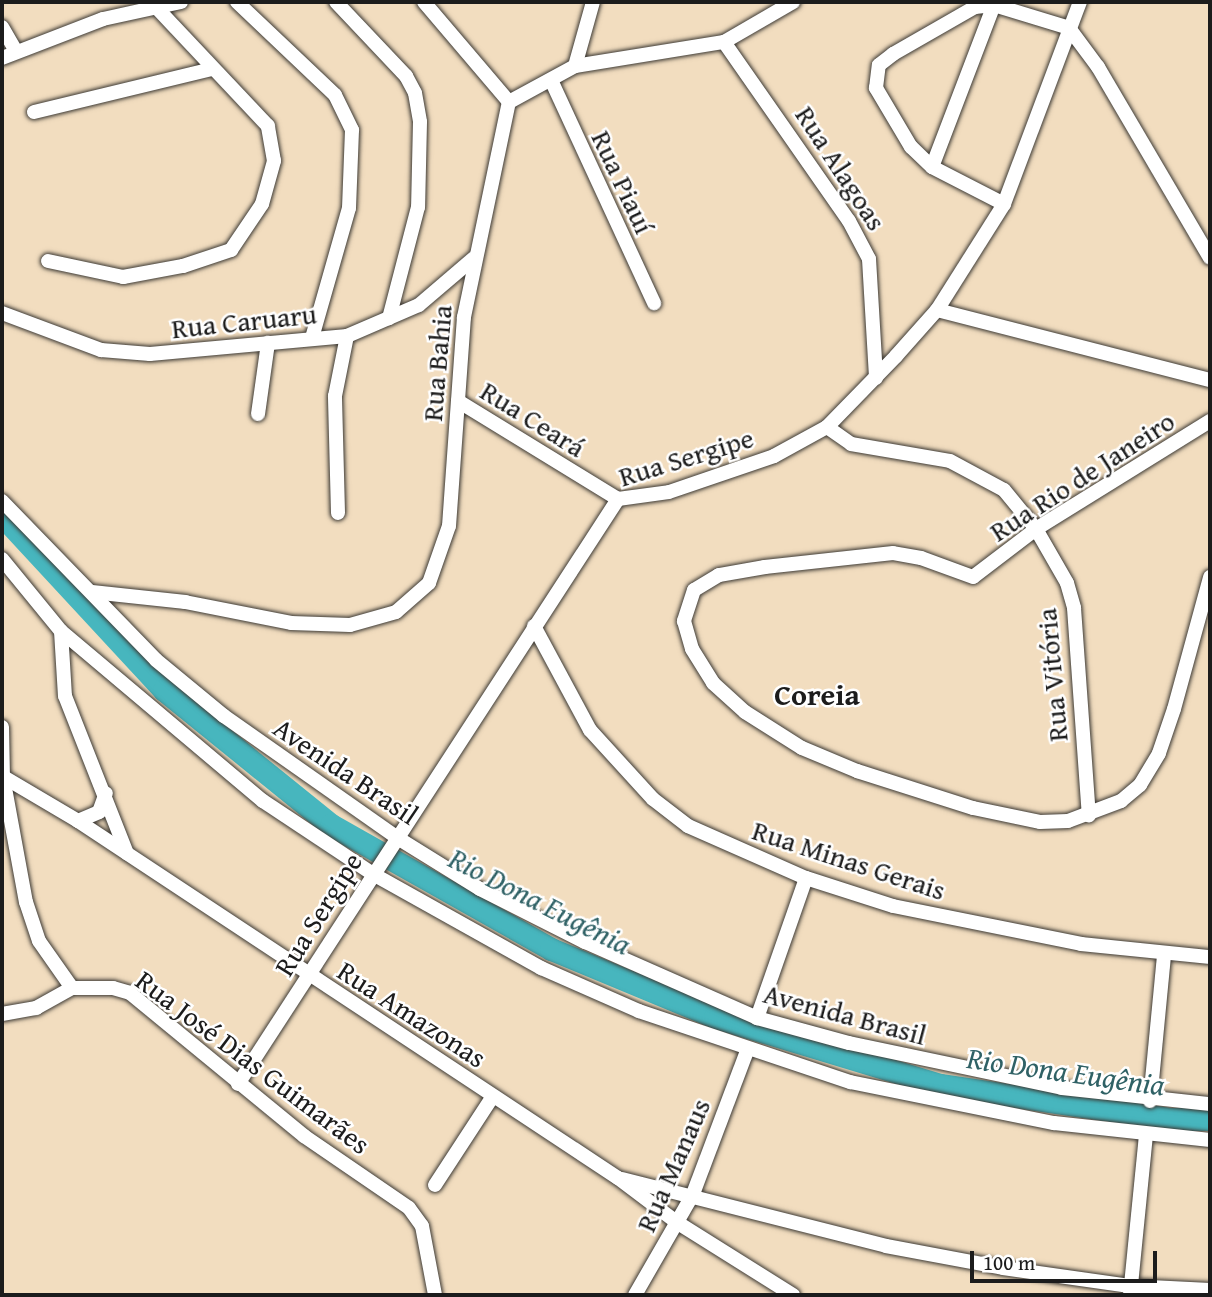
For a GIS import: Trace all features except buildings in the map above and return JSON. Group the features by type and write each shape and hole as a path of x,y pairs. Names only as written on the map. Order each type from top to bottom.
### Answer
{"street":[{"path":"2,58 103,19 181,2"},
{"path":"237,2 335,95 346,111 352,130 349,208 312,338"},
{"path":"336,2 406,76 415,93 420,122 418,207 388,318"},
{"path":"424,2 509,102 575,66 724,42 793,2"},
{"path":"575,66 593,2"},
{"name":"Rua Sergipe","path":"237,1084 392,842 618,499 644,497 719,478 775,456 827,426 937,310 1004,204 1080,2"},
{"path":"932,167 994,5"},
{"path":"1004,204 932,167 911,147 876,88 875,74 893,54 955,15 994,5 1069,29 1098,67 1210,258"},
{"path":"48,261 100,274 145,276 220,254 242,240 268,190 274,162 268,126 156,6"},
{"path":"2,27 16,51"},
{"name":"Rua Alagoas","path":"724,42 849,221 869,259 876,377"},
{"path":"34,112 212,69"},
{"name":"Rua Piauí","path":"551,80 654,303"},
{"name":"Rua Bahia","path":"92,592 185,602 291,623 350,625 396,612 429,583 440,560 449,526 457,401 474,258 509,102"},
{"name":"Rua Caruaru","path":"2,313 101,350 150,354 347,336 429,298 474,258"},
{"path":"937,310 1210,380"},
{"path":"338,513 335,396 347,336"},
{"path":"258,414 268,343"},
{"name":"Rua Ceará","path":"457,401 618,499"},
{"name":"Rua Rio de Janeiro","path":"1089,815 1040,822 973,807 868,775 802,748 745,712 713,683 692,649 684,621 694,590 719,575 765,567 892,553 921,558 963,577 981,572 1037,529 1210,421"},
{"name":"Rua Vitória","path":"827,426 851,444 950,461 1004,490 1037,529 1067,583 1074,608 1089,815"},
{"name":"Avenida Brasil","path":"2,501 156,660 224,716 392,842 585,942 757,1018 954,1068 1150,1101 1210,1104"},
{"path":"2,559 61,631 263,801 375,871 541,968 639,1011 747,1051 898,1093 1054,1124 1146,1136 1210,1140"},
{"path":"1089,815 1121,801 1140,785 1158,754 1210,577"},
{"name":"Rua Minas Gerais","path":"534,626 590,730 653,799 688,826 806,878 893,906 1004,932 1164,955 1210,957"},
{"path":"61,631 65,696 106,792 127,853"},
{"path":"2,727 2,776 26,902 40,941 72,988 36,1008 2,1014"},
{"name":"Rua Amazonas","path":"2,776 127,853 308,976 618,1178 678,1223 793,1295"},
{"path":"78,821 99,812 106,792"},
{"path":"757,1018 806,878"},
{"path":"1150,1101 1164,955"},
{"name":"Rua José Dias Guimarães","path":"72,988 113,988 130,993 237,1084 409,1208 422,1226 435,1295"},
{"name":"Rua Manaus","path":"635,1295 693,1194 747,1051"},
{"path":"436,1185 493,1096"},
{"path":"1130,1291 1146,1136"},
{"path":"618,1178 693,1194 886,1246 1130,1291 1210,1290"}],"waterway":[{"name":"Rio Dona Eugênia","path":"2,515 164,690 331,825 551,949 715,1017 940,1085 1169,1119 1210,1119"}],"district":[{"name":"Coreia","path":"817,694"}]}
